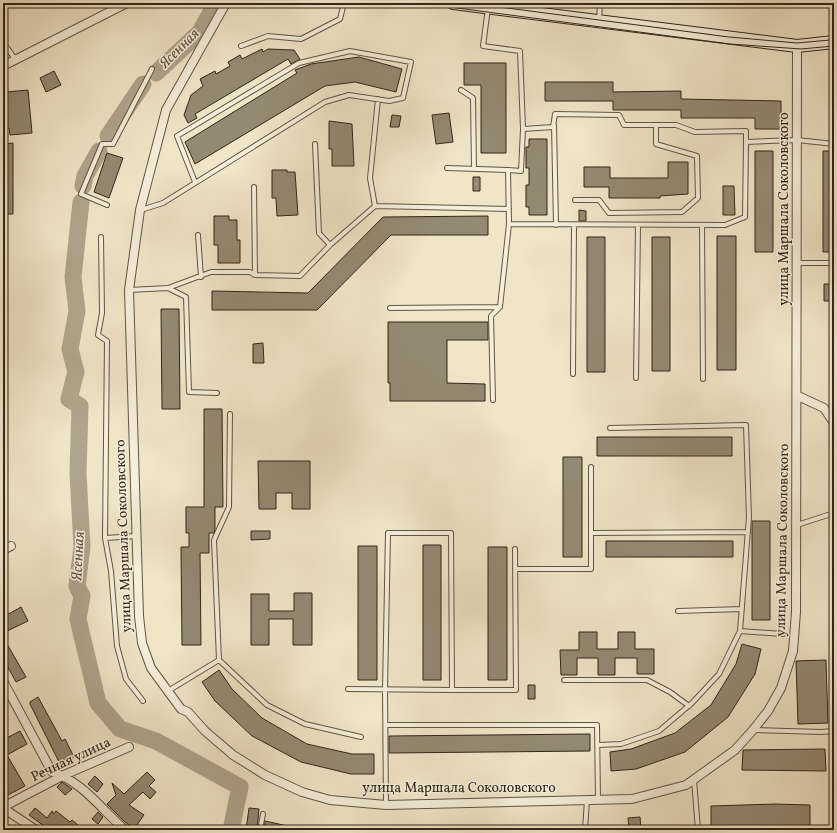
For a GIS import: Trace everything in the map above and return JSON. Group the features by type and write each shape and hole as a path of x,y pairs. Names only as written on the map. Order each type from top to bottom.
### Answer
{"main road":[{"path":"453,3 599,23 797,46 834,42"}],"street":[{"path":"3,66 127,3"},
{"name":"улица Маршала Соколовского","path":"226,3 166,110 140,210 129,290 142,643 151,668 181,709 188,712 205,731 233,755 265,775 302,792 330,800 386,805 632,800 686,785 694,780 735,750 768,711 780,688 793,651 796,612 798,396 797,46"},
{"path":"798,396 824,408 834,423"},
{"path":"3,681 52,772 64,775 81,788 125,830"},
{"name":"Речная улица","path":"3,808 64,775 129,748"},
{"path":"3,808 36,830"}],"lane":[{"path":"241,46 268,36 301,39 340,19 344,3"},
{"path":"599,23 600,3"},
{"path":"447,168 521,171 523,129 520,51 483,46 488,8"},
{"path":"3,42 16,60"},
{"path":"140,210 163,203 325,102 349,95 389,101 403,98 411,62 350,51 299,63 177,136 195,182"},
{"path":"107,205 81,194 102,144 113,144 152,69"},
{"path":"461,90 473,98 474,169"},
{"path":"375,206 370,178 378,99"},
{"path":"509,224 725,225 745,217 746,131 695,132 676,124 624,125 619,115 555,114 553,128 523,129"},
{"path":"554,118 556,225"},
{"path":"575,200 598,200 609,213 682,212 698,198 698,156 656,144 656,125"},
{"path":"746,142 797,140 834,144"},
{"path":"315,144 319,233 330,245"},
{"path":"493,400 491,316 500,307 509,224 508,170"},
{"path":"254,187 255,275"},
{"path":"129,290 168,288 211,272 250,272 255,275 300,276 330,245 375,206 509,209"},
{"path":"573,374 574,225"},
{"path":"636,378 638,225"},
{"path":"702,225 703,379"},
{"path":"198,235 201,277"},
{"path":"100,237 102,313 98,335 107,340 105,538 111,571 117,646 126,679 143,702"},
{"path":"798,263 834,263"},
{"path":"168,288 186,298 188,392 218,393"},
{"path":"390,308 500,307"},
{"path":"230,414 229,507 214,540 219,660 267,705 305,724 361,737"},
{"path":"598,744 621,744 660,731 689,706 719,674 740,631 749,516 746,425 610,428"},
{"path":"515,569 590,569 591,467"},
{"path":"797,525 834,513"},
{"path":"591,533 748,532"},
{"path":"386,805 385,689 388,534 451,534 452,690"},
{"path":"105,538 137,536"},
{"path":"348,689 516,690 515,549"},
{"path":"678,611 742,609"},
{"path":"740,631 783,634"},
{"path":"168,691 219,660"},
{"path":"564,680 647,680 670,692 689,706"},
{"path":"386,725 597,726 598,800"},
{"path":"753,730 834,731"},
{"path":"694,780 698,830"},
{"path":"585,830 587,800"},
{"path":"260,830 263,814"}],"building":[{"path":"262,49 263,52 268,49 294,50 300,59 291,64 288,59 195,114 197,118 188,123 184,115 191,95 203,86 200,79 215,71 216,74 230,66 228,62 240,55 242,59"},
{"path":"359,57 402,69 396,92 355,82 325,86 195,164 185,142 297,73 295,70 311,64"},
{"path":"464,63 506,63 506,153 481,153 481,85 464,85"},
{"path":"54,71 61,85 46,92 40,78"},
{"path":"545,82 613,82 613,92 681,91 681,99 781,101 781,129 755,129 755,118 681,118 681,110 613,110 613,101 545,101"},
{"path":"28,90 32,133 10,135 9,128 3,128 3,100 6,100 6,92"},
{"path":"449,113 453,142 436,144 432,115"},
{"path":"392,115 401,116 399,127 390,127"},
{"path":"329,121 352,124 354,166 332,166 332,149 329,149"},
{"path":"529,139 547,139 547,215 529,215 529,207 526,207 526,185 529,185 529,168 526,168 526,147 529,147"},
{"path":"13,143 13,214 3,214 3,144"},
{"path":"755,151 773,151 773,252 755,252"},
{"path":"823,151 834,151 834,252 823,252"},
{"path":"107,153 123,158 109,198 94,192"},
{"path":"668,162 688,162 688,194 660,196 660,198 609,198 609,187 584,187 584,167 610,167 610,178 668,178"},
{"path":"272,170 287,170 287,172 295,172 298,215 277,216 276,198 272,198"},
{"path":"473,177 480,177 480,191 473,191"},
{"path":"723,186 734,186 735,215 723,215"},
{"path":"579,210 586,211 586,221 579,221"},
{"path":"214,216 229,216 229,220 237,220 237,240 240,240 240,263 218,263 218,245 214,245"},
{"path":"488,216 488,235 391,235 317,310 212,310 212,291 308,293 383,217"},
{"path":"717,236 736,236 736,370 717,370"},
{"path":"587,237 605,237 605,372 587,372"},
{"path":"652,237 670,237 670,371 652,371"},
{"path":"824,284 834,284 834,301 824,301"},
{"path":"161,309 179,309 180,409 162,409"},
{"path":"388,322 488,322 488,340 447,340 447,383 485,384 485,401 390,401 390,383 388,383"},
{"path":"263,343 264,363 253,363 253,344"},
{"path":"204,409 222,409 223,507 215,507 215,530 214,533 209,533 209,553 200,553 201,645 182,645 181,547 189,547 189,533 186,533 186,507 204,507"},
{"path":"597,437 732,437 732,456 597,456"},
{"path":"563,457 582,457 582,557 563,557"},
{"path":"258,461 310,461 310,509 292,509 292,493 276,493 276,509 259,509"},
{"path":"752,521 770,521 770,620 752,620"},
{"path":"251,531 270,531 270,539 251,540"},
{"path":"606,541 733,541 733,557 606,557"},
{"path":"423,545 441,545 441,680 423,680"},
{"path":"358,546 377,546 377,680 358,680"},
{"path":"488,547 507,547 507,680 488,680"},
{"path":"294,593 312,593 312,645 293,645 293,619 269,619 269,645 251,645 251,594 269,594 269,611 294,611"},
{"path":"21,607 28,621 3,633 3,617"},
{"path":"579,632 597,632 597,649 618,649 618,632 635,632 635,649 654,649 654,674 637,674 637,658 615,658 615,675 598,675 598,658 577,658 577,675 561,675 560,650 579,650"},
{"path":"3,637 26,677 16,682 3,658"},
{"path":"742,644 761,649 755,674 728,717 685,752 636,769 611,771 610,752 631,749 675,733 711,705 736,664"},
{"path":"826,660 828,723 798,724 796,661"},
{"path":"219,670 232,689 262,718 307,744 352,754 374,754 374,774 351,774 301,762 252,736 215,701 202,682"},
{"path":"528,685 535,685 535,699 528,699"},
{"path":"38,697 62,741 65,739 74,757 62,763 58,760 30,704 30,702"},
{"path":"20,731 27,744 7,755 25,786 8,795 3,785 3,740"},
{"path":"590,734 590,751 389,753 389,736"},
{"path":"825,749 826,771 742,770 743,750"},
{"path":"147,772 155,780 149,786 156,792 150,799 143,792 129,805 144,815 134,829 107,804 116,795 112,783 124,794"},
{"path":"95,776 103,784 97,792 88,784"},
{"path":"62,782 72,789 65,795 57,787"},
{"path":"775,804 810,805 810,830 788,830 788,828 711,830 711,806"},
{"path":"35,808 47,818 52,811 54,814 56,811 70,822 72,820 84,830 41,830 44,826 29,815"},
{"path":"249,808 259,809 257,830 246,830"},
{"path":"98,812 103,817 98,824 92,819"},
{"path":"640,817 641,830 629,830 628,818"},
{"path":"265,821 292,827 291,830 264,830"}],"waterway":[{"name":"Ясенная","path":"156,73 200,32 216,3"},
{"name":"Ясенная","path":"108,136 143,84"},
{"name":"Ясенная","path":"83,186 85,176 99,151"},
{"name":"Ясенная","path":"81,202 73,277 77,311 70,349 76,372 69,399 80,406 78,473 82,547 77,586 82,596 78,619 98,703 120,729 156,741 240,787 231,830"}],"tram line":[{"path":"419,3 730,44 801,49 834,46"},
{"path":"469,3 729,37 797,43 830,40"}]}
